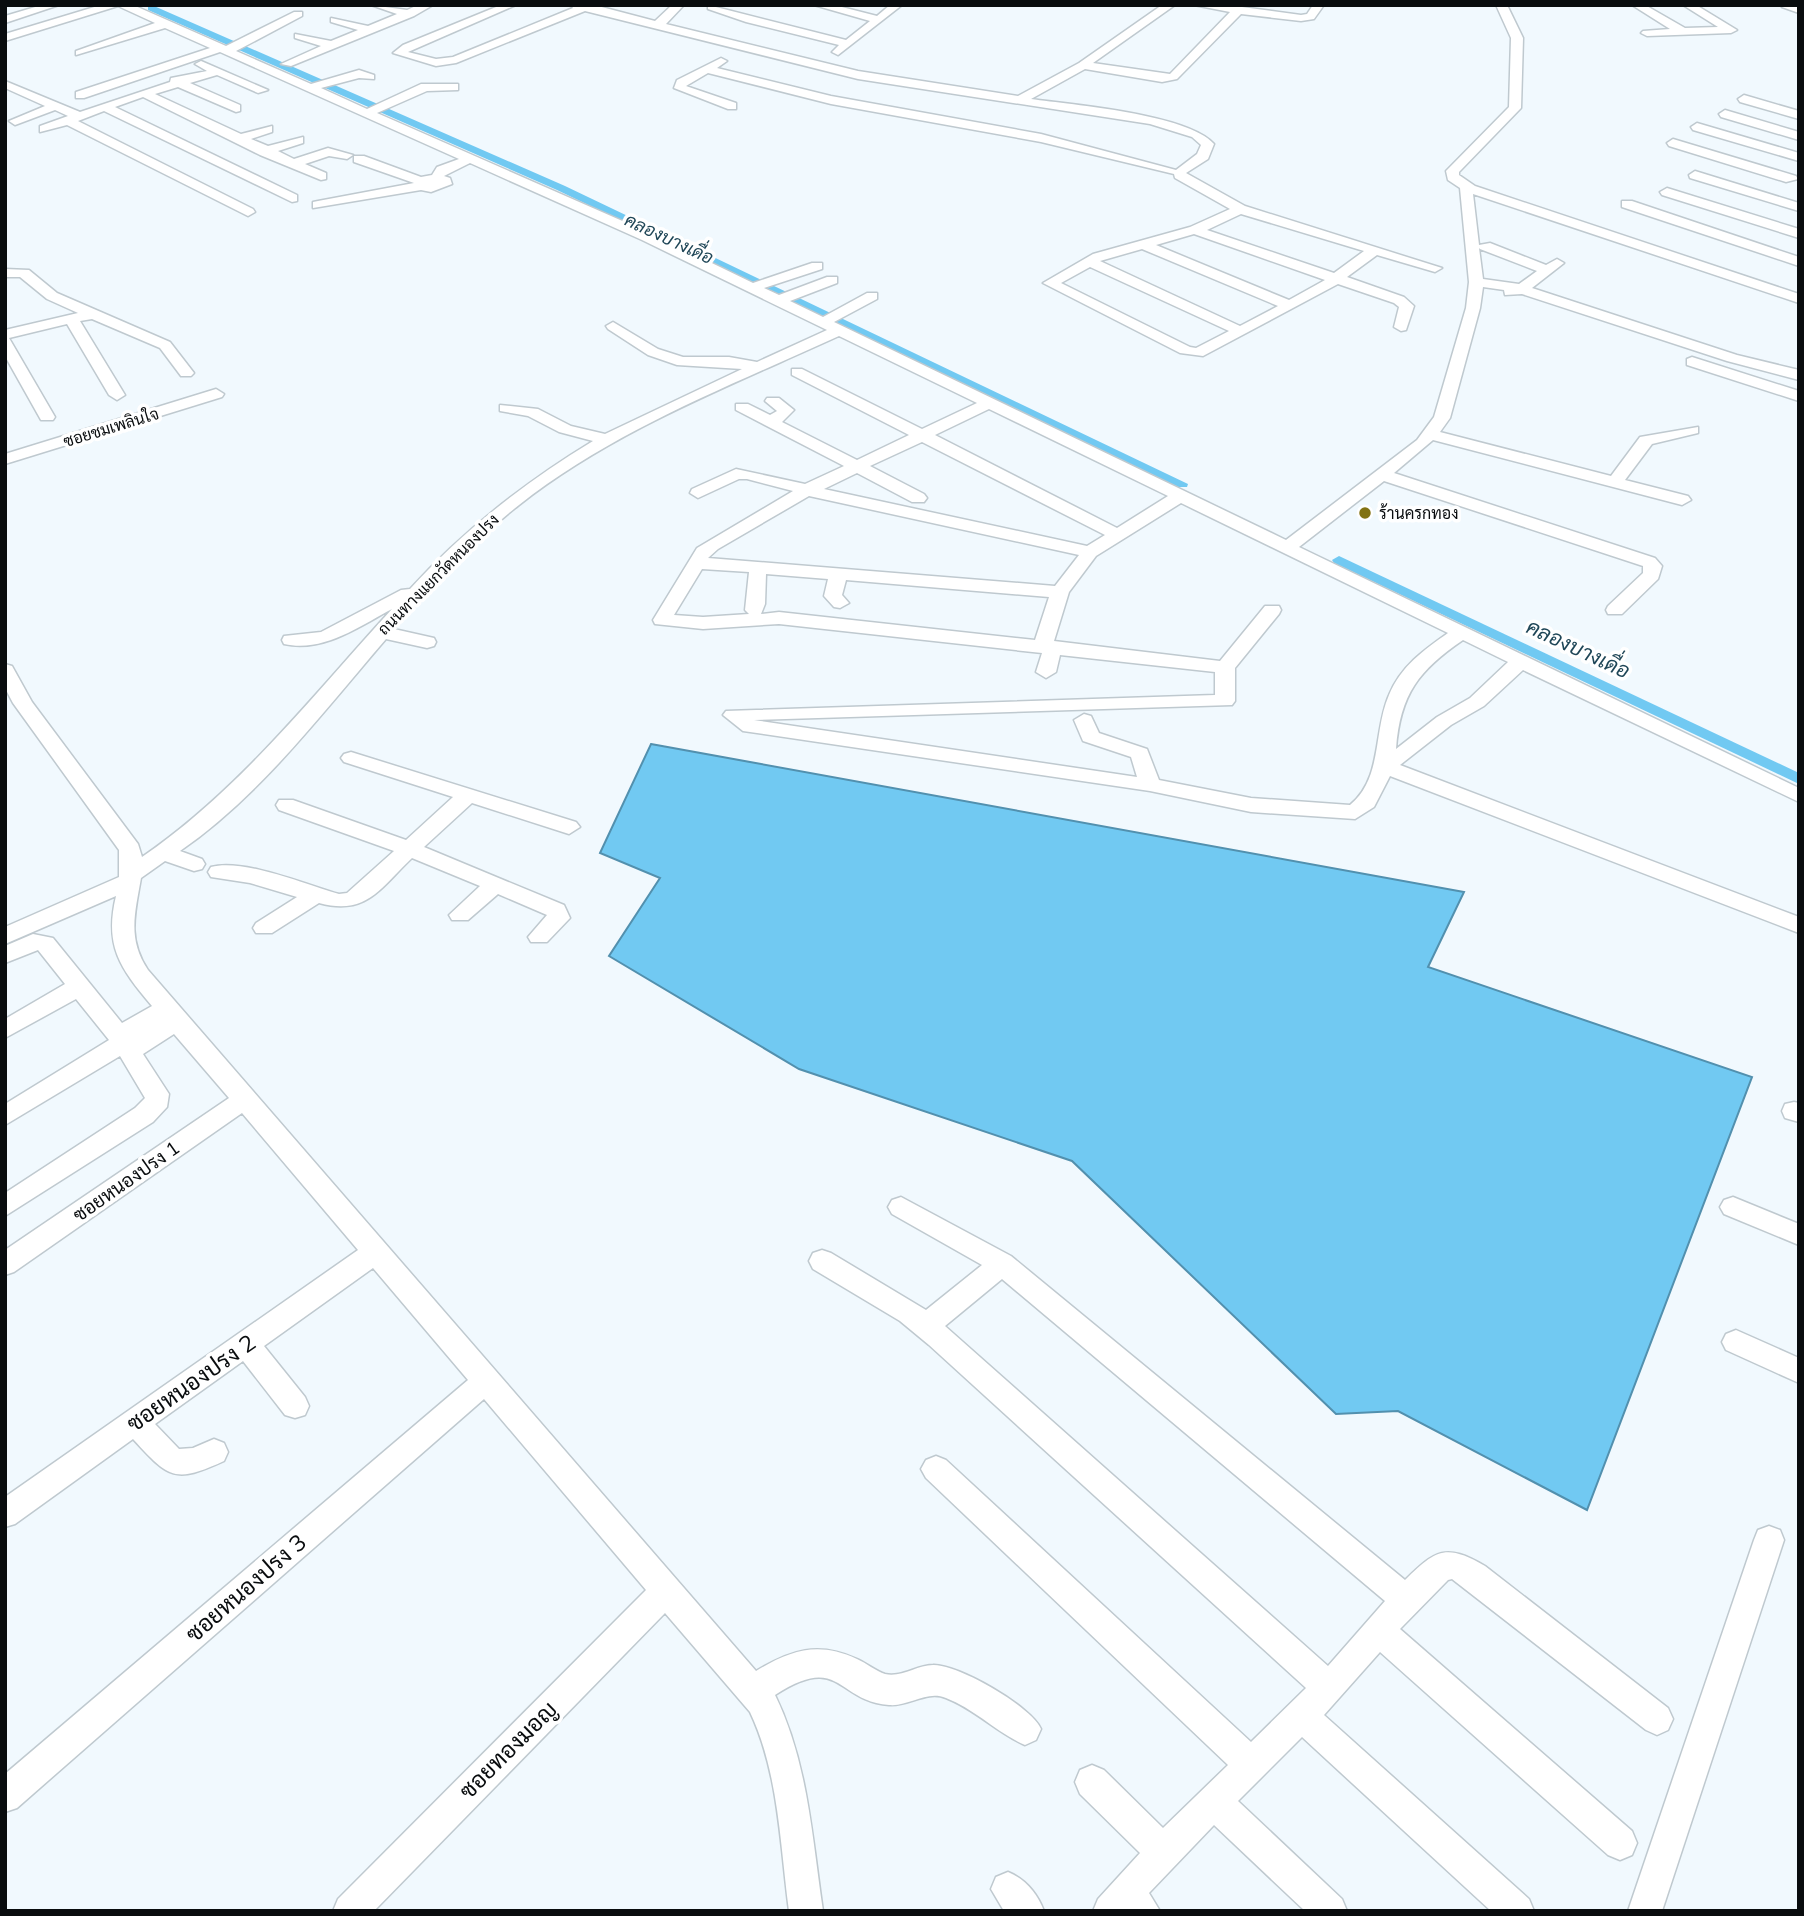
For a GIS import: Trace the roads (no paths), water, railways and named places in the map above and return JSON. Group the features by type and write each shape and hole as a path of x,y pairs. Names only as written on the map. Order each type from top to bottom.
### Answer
{"street":[{"path":"5,20 54,5"},
{"path":"5,38 113,5"},
{"path":"123,5 228,49 252,63 319,85 470,159 784,298 1285,549 1799,796"},
{"path":"376,5 410,14"},
{"path":"287,64 428,5"},
{"path":"511,5 407,47 399,53 423,61 447,62 584,6 823,66 904,98 1041,138 1177,172 1240,209 1435,268"},
{"path":"659,24 679,5"},
{"path":"819,5 877,19"},
{"path":"823,66 897,5"},
{"path":"1020,100 1083,65 1170,5"},
{"path":"1199,5 1306,18 1319,5"},
{"path":"1501,5 1517,38 1516,101 1509,114 1452,171 1453,177 1470,188 1799,299"},
{"path":"1637,5 1683,32"},
{"path":"1647,33 1737,29 1688,5"},
{"path":"1786,5 1799,10"},
{"path":"712,7 750,20 848,44"},
{"path":"1083,65 1162,78 1173,77 1238,10"},
{"path":"79,95 169,65 228,49 298,14"},
{"path":"111,29 148,17"},
{"path":"335,20 370,30"},
{"path":"80,53 164,24"},
{"path":"299,37 332,45"},
{"path":"732,106 680,88 681,83 744,46"},
{"path":"157,59 169,65"},
{"path":"192,61 262,90"},
{"path":"44,130 144,93 252,63"},
{"path":"319,85 365,75 339,68"},
{"path":"708,69 793,91 904,98 1020,100 1120,115 1196,134 1208,144 1207,149 1177,172"},
{"path":"156,73 240,113 212,127"},
{"path":"7,85 56,106 75,119 248,212"},
{"path":"319,85 351,89"},
{"path":"373,111 425,87 454,87"},
{"path":"144,93 290,163 351,197"},
{"path":"1036,93 1047,103"},
{"path":"14,102 33,96"},
{"path":"1744,99 1799,115"},
{"path":"15,121 56,106"},
{"path":"107,108 292,198"},
{"path":"1725,114 1799,136"},
{"path":"1697,127 1799,158"},
{"path":"237,139 268,129"},
{"path":"264,152 299,140"},
{"path":"1673,143 1795,178"},
{"path":"290,163 328,152 353,157 435,188 445,184 443,179 436,178 442,170 470,159"},
{"path":"1695,175 1799,207"},
{"path":"1763,196 1795,178"},
{"path":"318,205 420,184"},
{"path":"1285,549 1432,435 1442,418 1464,344 1476,285 1465,191 1470,188"},
{"path":"1667,192 1795,230"},
{"path":"1627,204 1799,262"},
{"path":"1240,209 1195,229 1088,261 1050,283 1191,352 1210,349 1290,306 1334,280 1375,250"},
{"path":"1591,221 1799,292"},
{"path":"1195,229 1404,303 1407,306 1401,327"},
{"path":"1723,267 1795,230"},
{"path":"1142,244 1290,306"},
{"path":"1485,246 1552,266 1524,297"},
{"path":"1088,261 1242,331"},
{"path":"758,286 817,266"},
{"path":"5,273 24,273 52,296 165,345 186,373"},
{"path":"784,298 832,280"},
{"path":"1476,285 1799,375"},
{"path":"823,318 872,296"},
{"path":"823,318 842,298"},
{"path":"47,417 7,335 92,314"},
{"name":"ถนนทางแยกวัดหนองปรง","path":"5,936 131,877 181,860 200,825 393,635 420,589 504,509 608,440 756,370 823,318"},
{"path":"71,319 117,395"},
{"path":"1577,325 1799,396"},
{"path":"613,326 666,357 695,364 718,363 756,370"},
{"path":"797,373 1118,534"},
{"name":"ซอยชมเพลินใจ","path":"5,459 216,394"},
{"path":"770,421 782,416 786,410 773,401"},
{"path":"990,403 807,490 712,545 703,552 663,616 663,621 703,623 779,618 1048,645 1225,667"},
{"path":"742,407 918,498"},
{"path":"506,408 532,412 565,429 608,440"},
{"path":"1615,482 1646,440 1692,430"},
{"path":"1432,435 1682,500"},
{"path":"698,493 736,474 747,474 807,490 1090,552"},
{"path":"1382,475 1649,562 1653,566 1652,575 1615,610"},
{"path":"1046,672 1048,645 1060,592 1090,552 1180,496"},
{"path":"698,563 1060,592"},
{"path":"754,610 758,596 754,579 759,568"},
{"path":"838,575 833,596 839,603"},
{"path":"291,640 325,637 420,589"},
{"path":"1272,610 1225,667 1225,701 879,705 733,715 750,727 1150,785 1251,805 1355,812 1367,802 1385,767 1444,721 1477,702 1520,662"},
{"path":"1385,767 1385,748 1402,686 1417,666 1461,633"},
{"path":"393,635 427,642"},
{"path":"5,670 23,703 130,849 131,877 123,924 124,946 130,959 172,1014 754,1691 775,1724 806,1911"},
{"path":"866,743 879,705"},
{"path":"1084,720 1090,737 1140,753 1150,785"},
{"path":"351,758 466,797 569,827"},
{"path":"1385,767 1799,925"},
{"path":"219,872 250,876 338,901 353,901 466,797"},
{"path":"286,805 410,849 559,914 559,918 540,937"},
{"path":"460,915 495,885"},
{"path":"264,928 317,894"},
{"path":"5,955 33,942 45,943 123,1043 157,1094 158,1101 155,1107 5,1206"},
{"path":"5,1030 78,987"},
{"path":"5,1116 172,1014"},
{"name":"ซอยหนองปรง 1","path":"5,1264 246,1098"},
{"path":"901,1207 1002,1264 1406,1600"},
{"path":"1733,1207 1799,1235"},
{"name":"ซอยหนองปรง 2","path":"5,1514 376,1251"},
{"path":"822,1261 910,1313 926,1326 1329,1688"},
{"path":"926,1326 1002,1264"},
{"path":"1736,1342 1799,1371"},
{"path":"247,1345 295,1406"},
{"name":"ซอยหนองปรง 3","path":"5,1796 487,1380"},
{"path":"135,1422 171,1460 189,1462 214,1452"},
{"path":"936,1469 1250,1763"},
{"path":"1645,1911 1769,1540"},
{"path":"1127,1905 1163,1852 1250,1763 1329,1688 1378,1630 1440,1567 1455,1565 1474,1576 1657,1718"},
{"name":"ซอยทองมอญ","path":"350,1911 667,1590"},
{"path":"1378,1630 1620,1843"},
{"path":"754,1691 786,1670 812,1660 830,1662 887,1690 911,1688 933,1680 948,1683 1025,1729"},
{"path":"1301,1715 1517,1911"},
{"path":"1092,1782 1163,1852"},
{"path":"1214,1802 1330,1911"}],"water":[{"path":"651,744 1464,892 1428,967 1752,1077 1587,1510 1398,1411 1336,1414 1072,1161 799,1069 609,956 660,878 600,853"}],"waterway":[{"name":"คลองบางเดื่อ","path":"151,8 561,188 1182,484"},
{"name":"คลองบางเดื่อ","path":"1339,560 1799,779"}],"place":[{"name":"ร้านครกทอง","path":"1365,513"}]}
